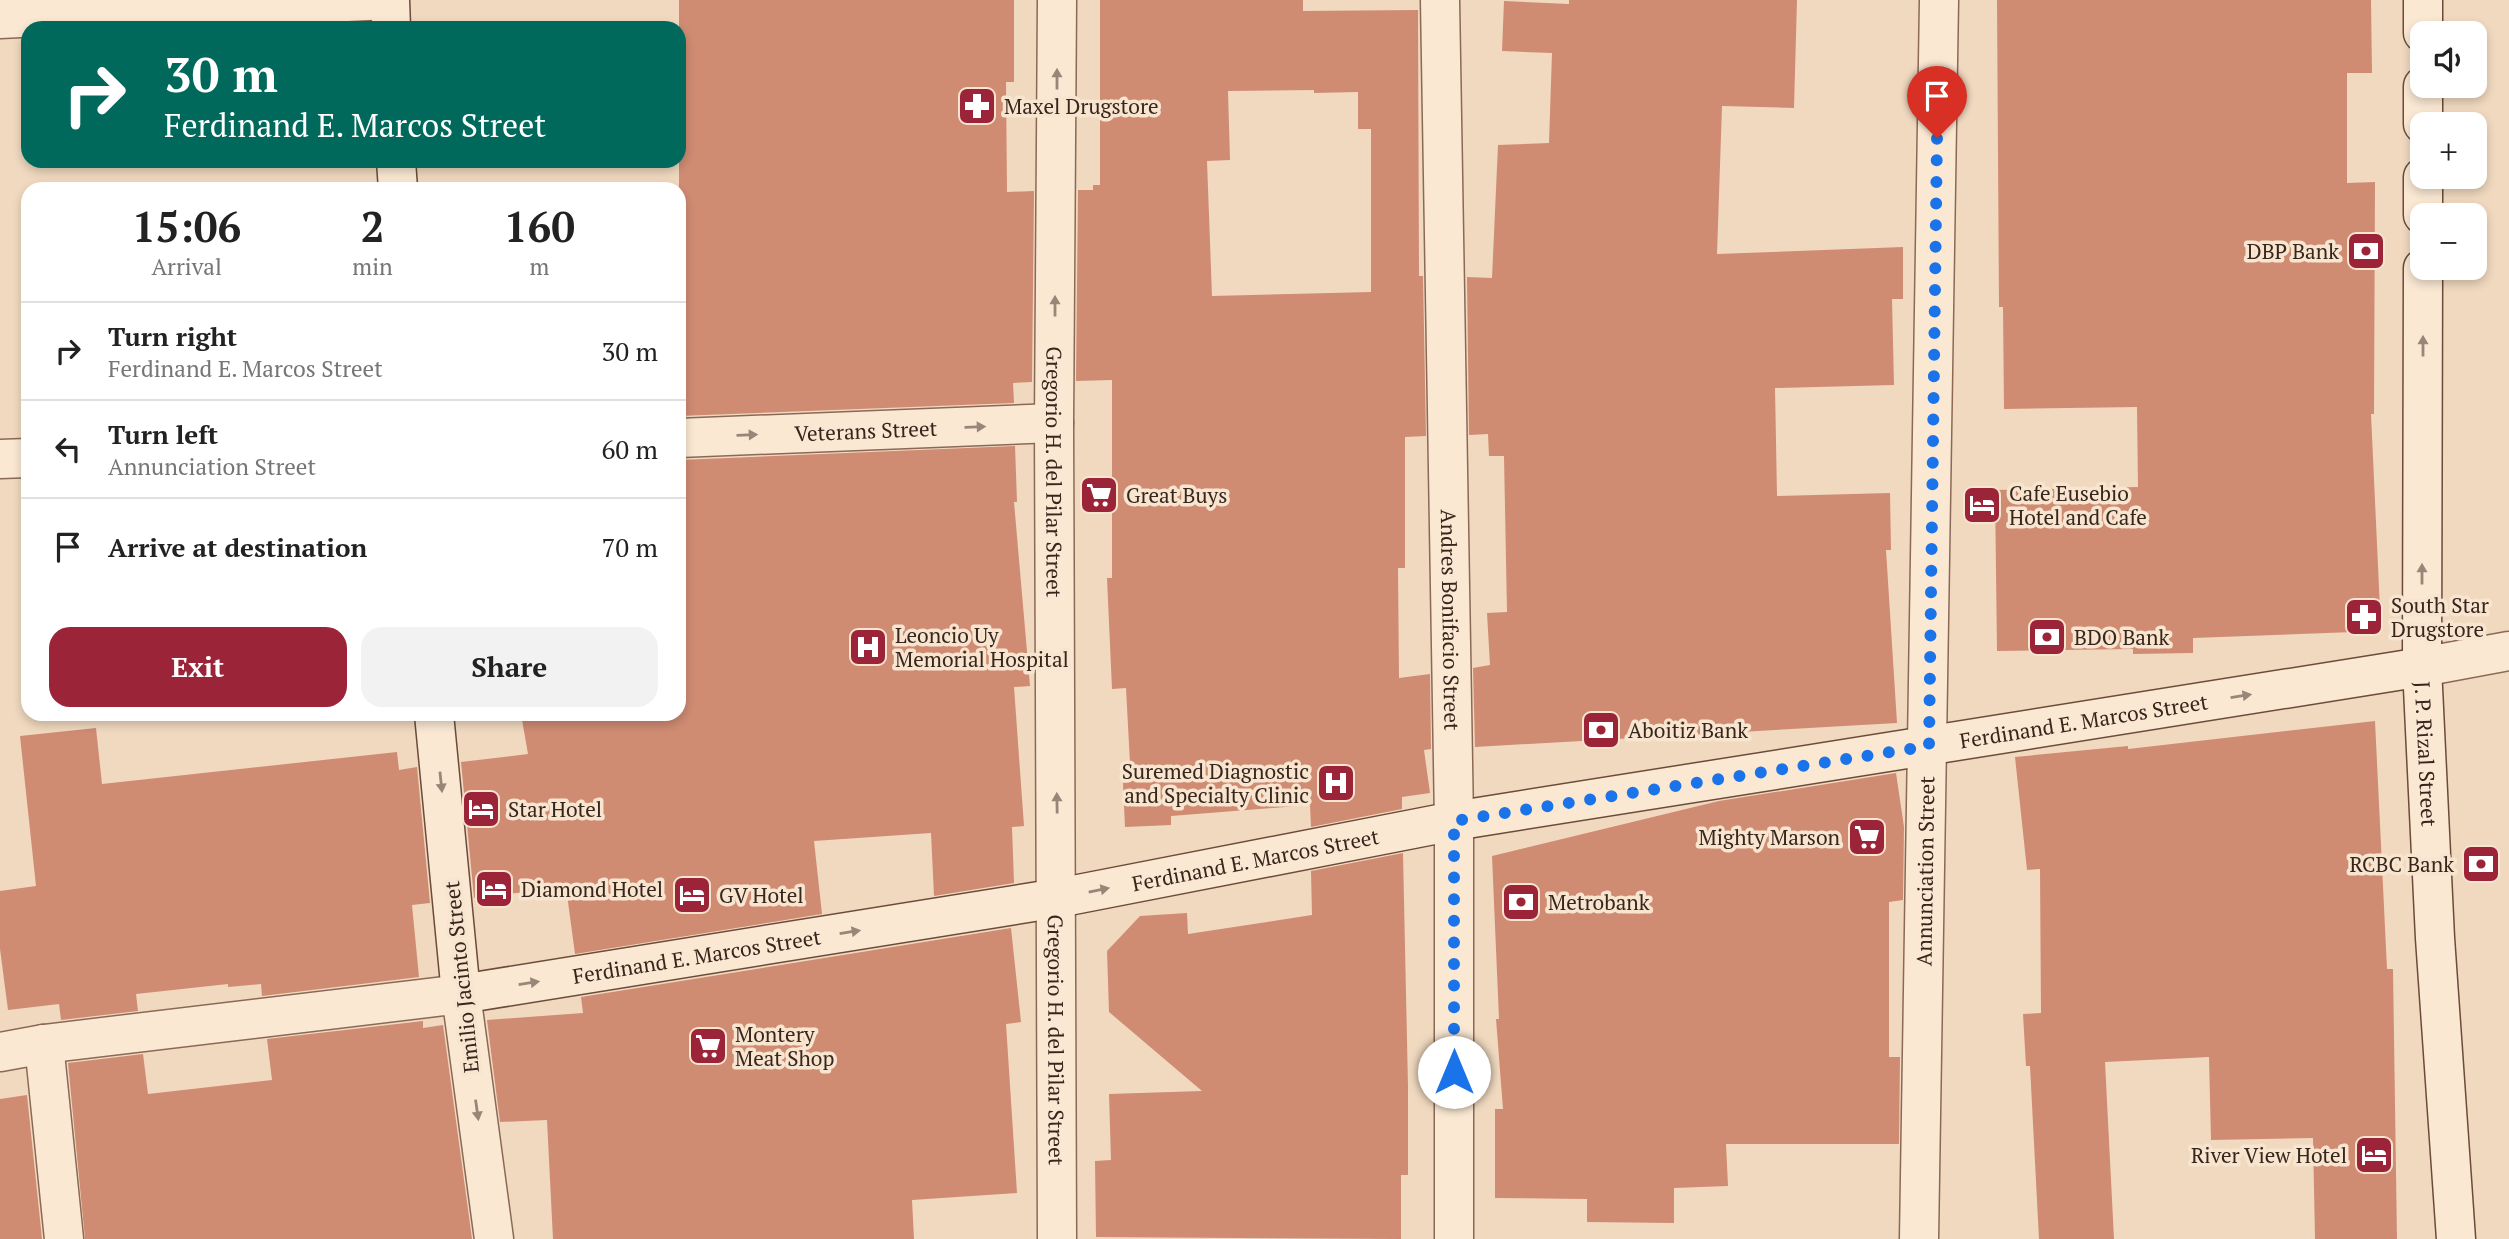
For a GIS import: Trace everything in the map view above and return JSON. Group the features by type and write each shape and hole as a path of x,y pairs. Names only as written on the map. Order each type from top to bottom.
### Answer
{"street":[{"path":"0,19 389,0 390,21"},
{"name":"Gregorio H. del Pilar Street","path":"1057,0 1054,424 1058,1239"},
{"name":"Andres Bonifacio Street","path":"1440,0 1454,821 1454,1239"},
{"name":"Annunciation Street","path":"1919,1239 1939,0"},
{"path":"2423,0 2423,21"},
{"name":"J. P. Rizal Street","path":"2423,280 2422,667 2435,938 2456,1239"},
{"name":"Veterans Street","path":"686,438 1054,424"},
{"path":"0,459 21,458"},
{"name":"Ferdinand E. Marcos Street","path":"0,1052 44,1044 461,994 1058,898 1454,821 2509,651"},
{"name":"Emilio Jacinto Street","path":"436,721 461,994 494,1239"},
{"path":"44,1044 64,1239"}],"building":[{"path":"679,0 1014,0 1014,82 1006,82 1007,192 1034,191 1032,382 1013,383 1014,403 686,416 686,182 679,182 679,168 686,168 686,21 679,21"},
{"path":"1100,0 1303,0 1303,11 1418,10 1419,276 1423,276 1426,436 1405,437 1405,568 1398,568 1399,678 1430,674 1431,749 1424,750 1430,793 1402,797 1402,809 1311,827 1310,805 1171,816 1171,825 1125,827 1123,783 1131,782 1126,688 1112,689 1107,578 1112,578 1112,380 1076,381 1078,190 1093,190 1093,185 1100,185","holes":["1314,90 1314,93 1358,92 1358,129 1371,129 1371,292 1212,296 1207,161 1230,160 1228,91"]},
{"path":"1569,0 1797,0 1794,108 1722,106 1717,254 1903,247 1903,299 1892,299 1894,385 1775,388 1777,496 1890,493 1891,550 1886,550 1897,723 1475,747 1473,668 1490,665 1487,613 1507,612 1504,456 1489,456 1488,434 1469,435 1467,277 1492,278 1498,145 1549,143 1552,53 1502,51 1504,1 1569,4"},
{"path":"1997,0 2371,0 2372,73 2347,73 2347,183 2375,182 2374,414 2371,414 2381,631 2193,638 2193,653 2133,654 2133,649 1997,651 1995,490 2138,487 2137,407 2004,409 2003,307 1999,307"},
{"path":"1015,446 1017,502 1014,502 1030,686 1014,687 1024,826 1012,827 1014,883 934,896 931,833 814,841 822,914 575,954 566,887 474,898 461,762 528,754 522,721 686,721 686,460"},
{"path":"2375,721 2387,969 2393,969 2397,1239 2315,1239 2313,1138 2211,1140 2209,1057 2105,1062 2114,1239 2039,1239 2030,1066 2026,1066 2023,1014 2041,1013 2040,869 2027,870 2015,757 2128,746 2128,749"},
{"path":"96,728 102,784 397,752 399,770 417,767 430,903 412,905 419,977 262,996 261,984 228,987 228,984 136,994 138,1011 61,1020 59,1004 8,1010 0,949 0,891 36,886 20,736"},
{"path":"1896,773 1904,827 1903,900 1889,902 1889,1057 1900,1057 1899,1144 1726,1144 1728,1186 1674,1188 1674,1223 1587,1222 1587,1199 1495,1198 1495,1109 1503,1109 1496,1019 1499,1019 1492,856 1719,801"},
{"path":"1403,853 1408,1175 1401,1175 1401,1239 1096,1237 1095,1161 1111,1160 1109,1094 1202,1091 1109,1012 1107,951 1140,916 1187,913 1188,934 1312,915 1311,871"},
{"path":"1011,928 1021,1022 1006,1024 1017,1193 912,1200 914,1239 553,1239 547,1120 500,1122 487,1020 583,1013 581,997"},
{"path":"423,1021 423,1028 443,1025 472,1239 85,1239 68,1063 143,1054 148,1094 272,1080 267,1039"},
{"path":"27,1095 42,1239 0,1239 0,1099"}],"place":[{"name":"Maxel Drugstore","path":"977,106"},
{"name":"DBP Bank","path":"2366,251"},
{"name":"Great Buys","path":"1099,495"},
{"name":"Cafe Eusebio Hotel and Cafe","path":"1982,505"},
{"name":"South Star Drugstore","path":"2364,617"},
{"name":"BDO Bank","path":"2047,637"},
{"name":"Leoncio Uy Memorial Hospital","path":"868,647"},
{"name":"Aboitiz Bank","path":"1601,730"},
{"name":"Suremed Diagnostic and Specialty Clinic","path":"1336,783"},
{"name":"Star Hotel","path":"481,809"},
{"name":"Mighty Marson","path":"1867,837"},
{"name":"RCBC Bank","path":"2481,864"},
{"name":"Diamond Hotel","path":"494,889"},
{"name":"GV Hotel","path":"692,895"},
{"name":"Metrobank","path":"1521,902"},
{"name":"Montery Meat Shop","path":"708,1046"},
{"name":"River View Hotel","path":"2374,1155"}],"route":[{"path":"1454,1072 1454,821 1929,746 1937,138"}]}
